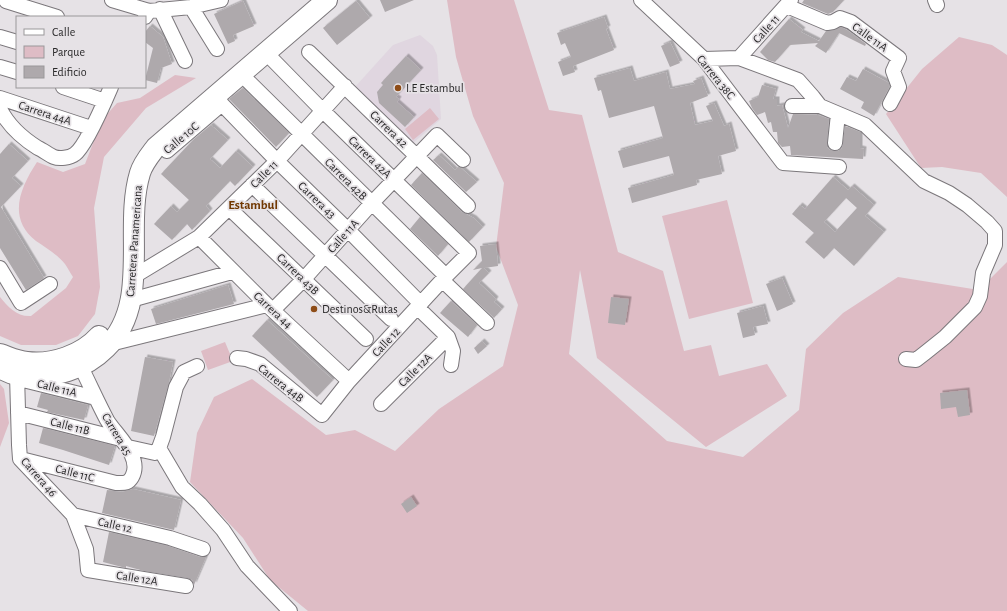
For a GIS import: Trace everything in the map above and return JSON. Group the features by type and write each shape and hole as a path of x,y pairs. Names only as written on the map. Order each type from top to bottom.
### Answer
{"highway":[{"name":"Carretera Panamericana","path":"0,354 26,362 39,362 64,358 80,352 92,344 105,330 113,318 118,304 121,284 125,194 129,167 136,151 150,136 308,0"},
{"name":"Carretera Panamericana","path":"12,374 48,375 65,372 81,367 95,359 110,344 127,317 131,300 135,198 140,172 146,160 156,147 218,100 327,0"}],"street":[{"path":"112,0 151,12 191,8 221,0"},
{"name":"Carrera 38C","path":"641,0 704,59 783,163 839,167"},
{"name":"Calle 11A","path":"789,3 827,23 833,22 840,18 851,22 899,58 893,71 899,87 890,104"},
{"name":"Calle 11","path":"739,58 789,3"},
{"path":"5,4 53,16"},
{"path":"191,8 217,49"},
{"path":"151,12 185,61"},
{"path":"0,37 16,42"},
{"name":"Carrera 42","path":"309,52 468,206"},
{"path":"704,59 739,58 798,80 820,106"},
{"name":"Carrera 42A","path":"272,59 322,110 469,253"},
{"path":"0,67 16,72"},
{"name":"Carrera 42B","path":"248,81 487,323"},
{"name":"Calle 11","path":"133,277 199,237 277,161 345,86"},
{"path":"65,88 105,101"},
{"path":"1,115 28,142 54,157 74,155 84,143 111,88"},
{"name":"Carrera 44A","path":"0,98 91,128"},
{"name":"Carrera 43","path":"218,100 277,161 348,230 448,337"},
{"path":"792,106 820,106 865,125 924,181 949,193 967,205 995,231 995,245 983,273 980,296 975,307 945,337 916,360 906,359"},
{"path":"835,143 838,114"},
{"name":"Calle 11A","path":"270,308 303,280 394,179 437,135 463,160"},
{"path":"252,185 391,319"},
{"name":"Carrera 43B","path":"229,208 366,339"},
{"name":"Carrera 44","path":"199,237 232,272 349,381"},
{"name":"Calle 12","path":"322,415 349,381 469,253"},
{"path":"0,268 21,303 50,284"},
{"path":"131,300 232,272"},
{"path":"110,344 270,308"},
{"path":"448,337 453,351 451,365"},
{"name":"Calle 12A","path":"381,404 448,337"},
{"name":"Carrera 44B","path":"236,358 246,359 260,364 322,415"},
{"path":"197,366 184,372 176,387 159,448 182,487 200,504 223,530 247,566 290,611"},
{"name":"Carrera 45","path":"81,367 108,422 125,443 134,464 134,474 130,481"},
{"name":"Calle 11A","path":"12,374 96,398"},
{"name":"Carrera 46","path":"12,374 18,413 20,459 73,515 86,549 88,570"},
{"name":"Calle 11B","path":"18,413 155,453 159,448"},
{"name":"Calle 11C","path":"20,459 116,483 126,483 130,481"},
{"name":"Calle 12","path":"73,515 170,538 203,549"},
{"name":"Calle 12A","path":"88,570 186,586"}],"shaded area":[{"name":"I.E Estambul","path":"420,35 433,46 437,55 441,119 413,143 355,87 393,45"}],"green space":[{"path":"447,0 514,0 549,110 582,115 618,252 663,271 684,351 711,345 719,376 767,364 787,396 706,447 597,358 580,270 569,354 667,441 743,457 799,410 806,349 843,313 898,277 979,290 1007,262 1007,611 308,611 270,580 243,538 190,482 197,433 214,397 252,379 326,435 355,430 395,451 439,409 503,366 518,305 496,247 504,183 473,116 456,57"},
{"path":"959,37 992,45 1007,55 1007,197 981,173 942,167 921,168 886,114 922,69"},
{"path":"175,75 196,78 146,108 104,157 94,208 100,287 95,314 78,336 56,345 21,345 0,336 0,297 17,313 31,316 66,288 73,277 62,260 36,241 27,232 22,223 19,213 19,203 26,182 37,162 63,172 85,164 102,120 117,103 140,98"},
{"path":"430,108 439,119 413,140 405,129"},
{"path":"727,200 753,303 689,319 662,216"},
{"path":"225,342 233,361 208,370 201,351"},
{"path":"0,384 4,389 9,423 0,447"}],"building":[{"path":"380,0 414,0 385,12"},
{"path":"804,0 844,0 833,12 828,14 802,3"},
{"path":"243,1 254,26 233,35 235,41 228,44 214,14"},
{"path":"356,1 370,18 337,45 323,28"},
{"path":"604,17 608,28 606,29 614,50 573,66 575,72 563,76 558,62 571,57 565,43 561,45 557,33"},
{"path":"789,19 803,30 801,32 819,41 826,31 835,30 841,27 866,44 865,46 839,33 826,53 815,46 818,43 790,45 775,62 768,60 760,52"},
{"path":"150,26 163,37 172,64 161,68 157,83 146,80 153,48 146,43 146,31"},
{"path":"670,42 680,63 670,67 661,46"},
{"path":"406,56 421,70 396,97 399,99 397,102 414,117 405,127 379,103 377,92 383,85 381,83"},
{"path":"630,68 634,81 666,72 670,89 695,84 693,81 701,78 708,96 690,103 695,125 713,121 706,106 714,103 724,126 729,124 736,151 718,156 722,174 696,180 697,185 632,203 628,188 674,175 669,156 623,168 618,151 663,138 654,106 609,118 601,90 598,91 594,78"},
{"path":"863,69 889,83 890,86 874,116 861,108 864,102 840,89 847,77 856,81"},
{"path":"762,85 776,89 773,99 777,99 777,106 782,105 788,128 793,114 818,115 829,119 827,147 830,150 838,151 842,148 845,126 860,132 860,148 864,149 863,159 791,155 790,146 782,147 778,143 777,132 773,132 771,122 768,123 765,112 757,115 749,101 758,97"},
{"path":"243,88 289,133 276,147 229,99"},
{"path":"211,125 228,140 210,159 220,168 236,151 253,167 235,186 230,181 206,206 210,211 192,230 187,224 172,240 154,224 171,206 177,212 189,200 161,174 193,140"},
{"path":"9,144 28,161 12,178 21,186 1,207 44,278 26,290 0,248 0,154"},
{"path":"439,155 455,170 458,167 461,168 477,182 466,192 433,160"},
{"path":"422,173 462,212 474,218 483,227 469,242 411,185"},
{"path":"833,177 848,190 852,186 874,205 865,216 884,232 854,266 834,248 824,259 805,242 814,233 792,214 800,205 805,209","holes":["846,198 857,208 835,232 824,222"]},
{"path":"420,217 448,244 438,256 410,229"},
{"path":"496,244 498,266 484,268 489,273 479,283 496,299 494,302 502,309 494,318 463,289 482,268 473,270 482,261 480,246"},
{"path":"782,278 793,304 777,311 766,284"},
{"path":"228,285 234,304 156,324 151,309"},
{"path":"611,297 629,299 625,325 608,323"},
{"path":"451,301 477,325 468,337 440,313"},
{"path":"763,306 768,324 753,327 755,335 743,338 737,313"},
{"path":"267,320 333,380 317,397 252,336"},
{"path":"482,341 487,346 478,354 474,348"},
{"path":"145,357 173,362 154,436 131,431"},
{"path":"967,390 970,415 958,417 956,407 941,409 940,393"},
{"path":"41,393 88,405 84,420 47,412 48,410 37,407"},
{"path":"43,428 115,446 109,465 39,443"},
{"path":"133,489 181,500 174,530 102,513 107,490 122,492"},
{"path":"411,497 417,506 407,513 401,504"},
{"path":"109,532 168,546 200,557 206,557 194,585 192,580 187,578 144,571 126,566 126,568 103,562"}],"place":[{"name":"I.E Estambul","path":"398,88"},
{"name":"Destinos&Rutas","path":"314,309"}],"district":[{"name":"Estambul","path":"253,205"}]}
